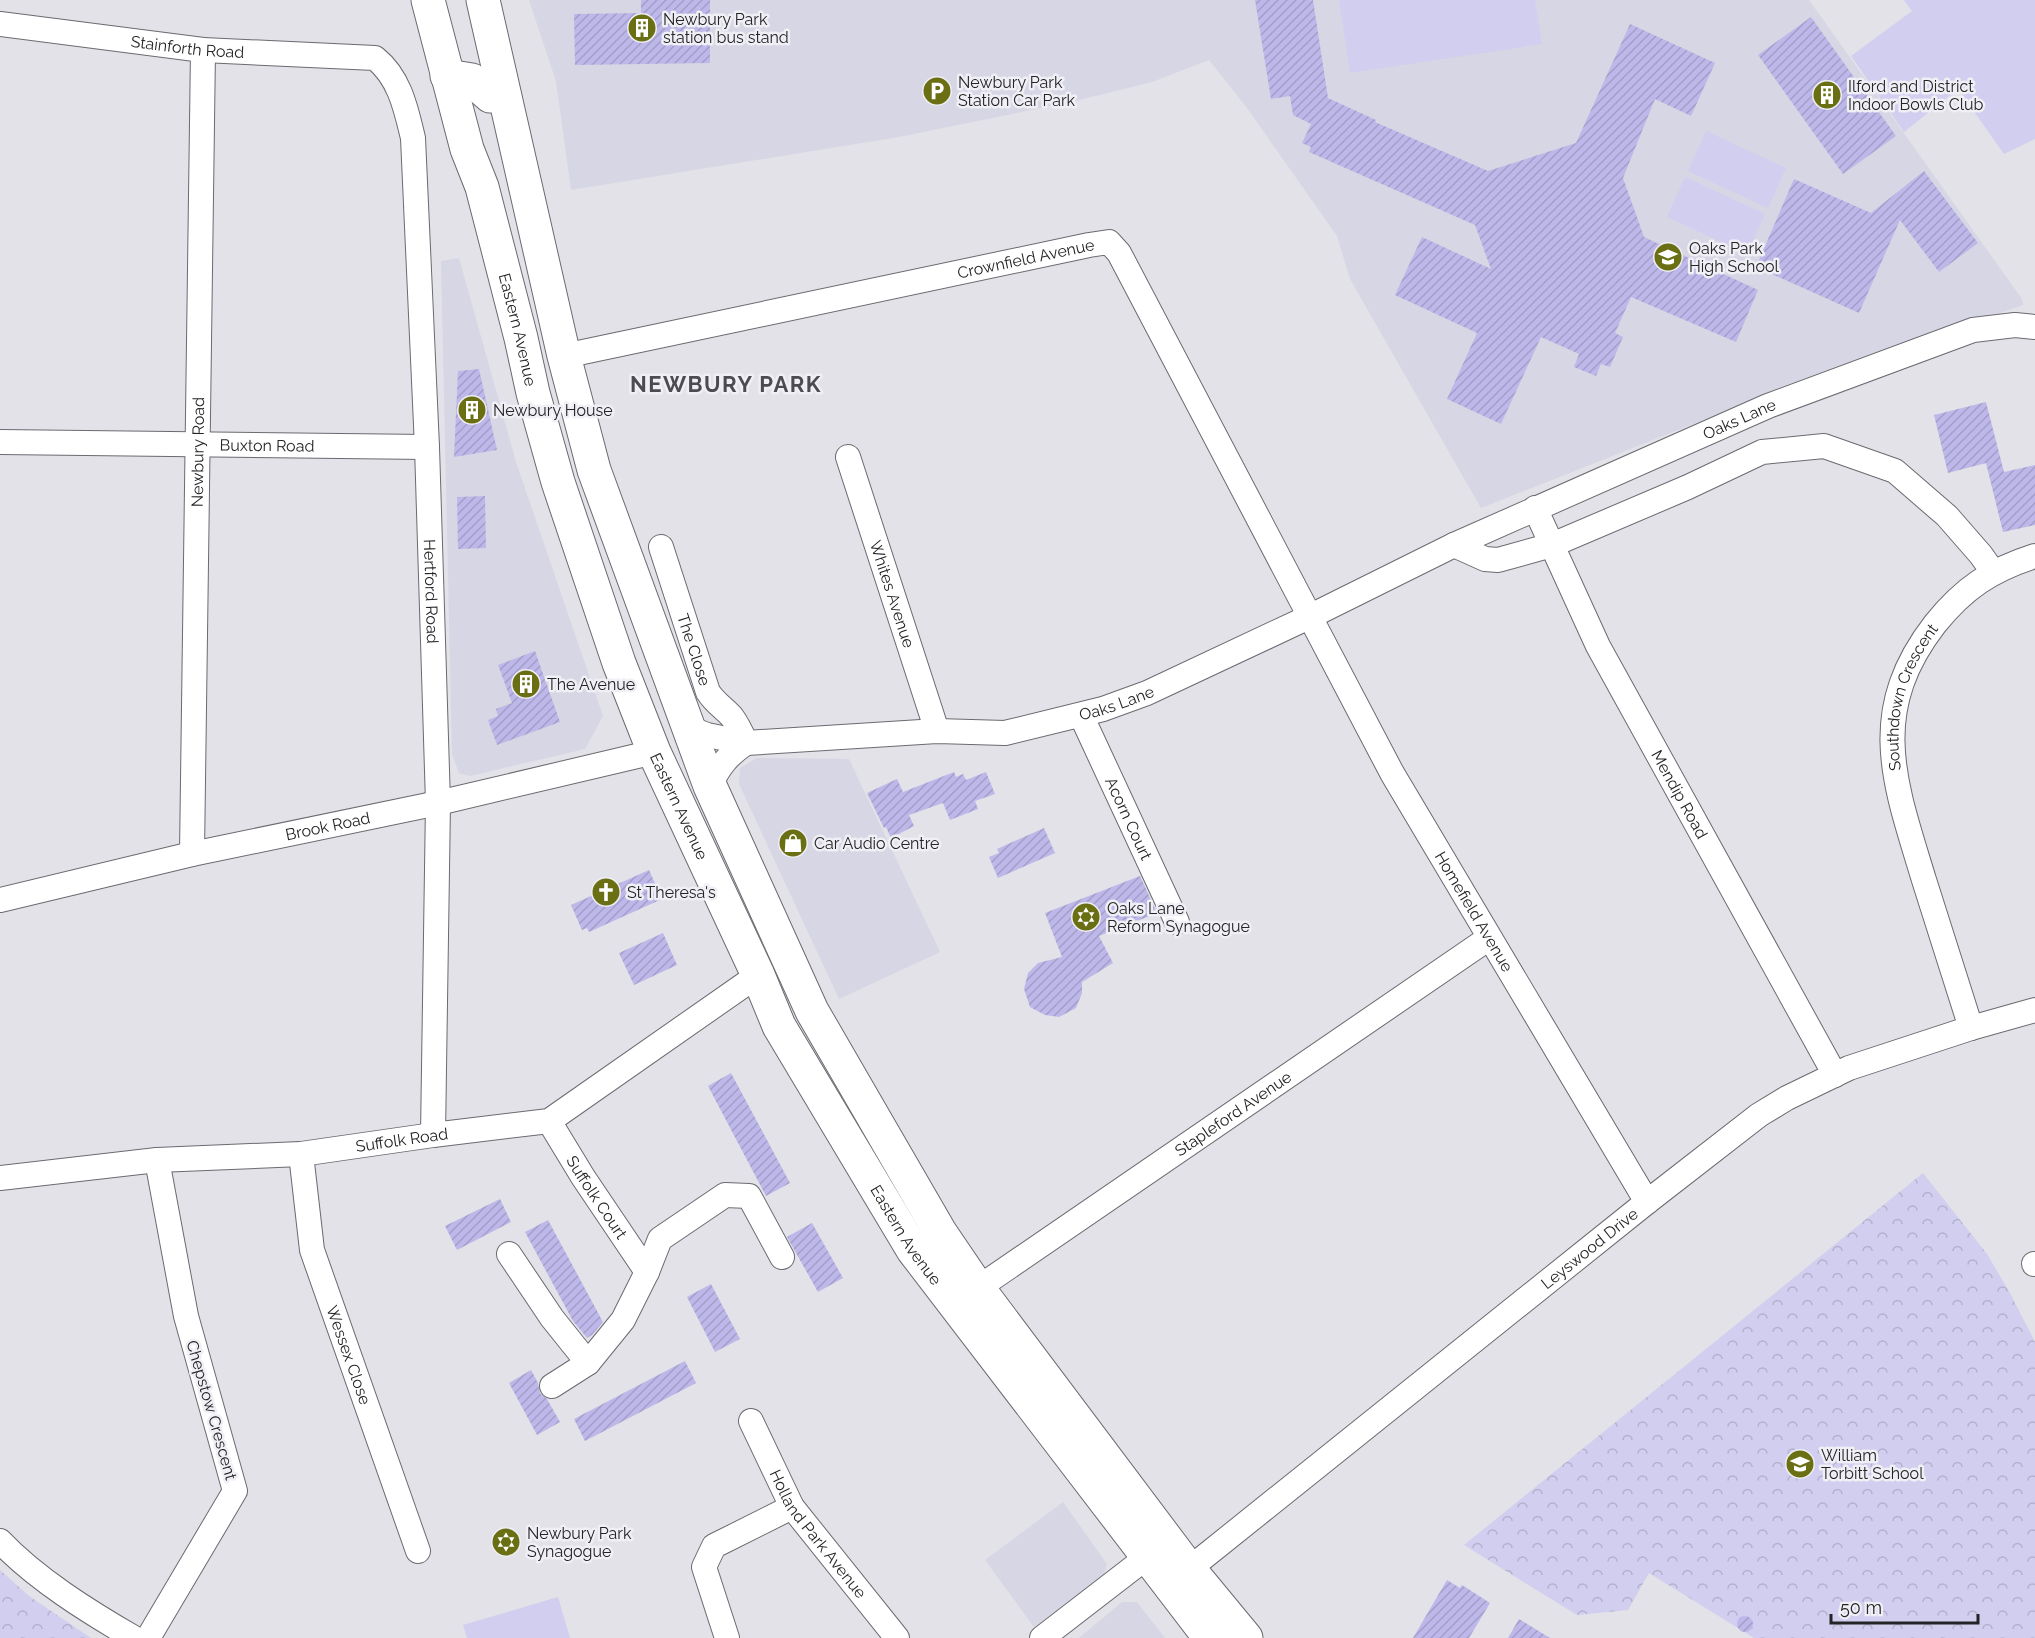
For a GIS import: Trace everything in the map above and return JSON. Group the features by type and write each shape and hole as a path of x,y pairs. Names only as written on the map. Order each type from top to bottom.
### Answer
{"highway":[{"name":"Eastern Avenue","path":"428,0 467,149 482,187 533,393 558,482 619,663 654,752 758,975 779,1026 913,1250 1210,1638"},
{"name":"Eastern Avenue","path":"483,0 497,95 594,470 710,786 812,1011 940,1232 978,1288 1189,1569 1246,1638"},
{"path":"447,76 472,80 497,95 490,135 494,147 482,187"}],"street":[{"name":"Stainforth Road","path":"0,24 203,50 375,58"},
{"name":"Newbury Road","path":"192,854 203,50"},
{"name":"Hertford Road","path":"375,58 391,74 404,99 413,138 427,447 438,803 433,1135"},
{"name":"Crownfield Avenue","path":"564,356 1108,242 1119,253 1309,617"},
{"name":"Oaks Lane","path":"689,728 707,735 746,743 937,731 1005,733 1081,715 1147,693 1309,617 1454,545 1768,406 1973,330 2015,324 2035,327"},
{"name":"Buxton Road","path":"0,442 427,447"},
{"path":"1454,545 1485,559 1498,560 1552,545 1688,487 1762,452 1824,446 1895,471 1947,516 1993,572"},
{"name":"Whites Avenue","path":"848,456 937,731"},
{"name":"Mendip Road","path":"1535,508 1598,646 1834,1075"},
{"name":"The Close","path":"661,547 708,693 737,724 746,743"},
{"name":"Southdown Crescent","path":"1971,1028 1898,794 1892,744 1894,712 1904,678 1922,642 1952,604 1969,588 1993,572 2035,556"},
{"name":"Homefield Avenue","path":"1309,617 1392,773 1647,1202"},
{"name":"Acorn Court","path":"1081,715 1178,922"},
{"path":"710,786 718,768 730,754 746,743"},
{"name":"Brook Road","path":"0,900 192,854 438,803 654,752"},
{"name":"Stapleford Avenue","path":"978,1288 1489,938"},
{"name":"Suffolk Road","path":"0,1178 157,1161 301,1154 433,1135 549,1122 758,975"},
{"name":"Leyswood Drive","path":"1189,1569 1759,1115 1787,1098 1849,1068 1971,1028 2035,1010"},
{"name":"Suffolk Court","path":"549,1122 647,1272"},
{"name":"Wessex Close","path":"301,1154 312,1250 418,1551"},
{"name":"Chepstow Crescent","path":"148,1638 235,1491 186,1316 157,1161"},
{"path":"552,1386 588,1363 623,1320 647,1272 660,1239 725,1195 749,1196 782,1257"},
{"path":"509,1254 552,1318 588,1363"},
{"name":"Holland Park Avenue","path":"751,1421 792,1507 897,1638"},
{"path":"726,1638 704,1567 714,1546 792,1507"},
{"path":"0,1541 51,1584 96,1616 134,1638"},
{"path":"1042,1638 1148,1557"}],"shaded area":[{"name":"Oaks Park High School","path":"529,0 1809,0 2022,299 2023,305 1754,400 1481,508 1350,279 1337,236 1247,108 1209,60 1152,82 1075,101 899,137 571,190 556,81"},
{"path":"459,258 516,462 603,716 585,749 470,776 459,773 452,754 441,261"},
{"path":"757,758 849,759 940,952 839,999 739,784 740,768"},
{"path":"1063,1502 1107,1564 1104,1574 1034,1627 985,1560"},
{"path":"1122,1602 1137,1602 1165,1638 1079,1638"}],"green space":[{"path":"1339,0 1535,0 1542,44 1350,73"},
{"path":"1904,0 2035,0 2035,139 2004,154 1958,89 1904,132 1851,56 1912,11"},
{"path":"1706,131 1786,168 1768,208 1688,171"},
{"path":"1685,177 1765,214 1747,254 1667,217"},
{"name":"William Torbitt School","path":"1923,1173 1987,1254 2035,1342 2035,1638 1754,1638 1649,1573 1628,1610 1577,1615 1464,1545"},
{"path":"0,1570 29,1596 91,1638 0,1638"},
{"path":"558,1597 570,1638 467,1638 463,1625"}],"building":[{"name":"Newbury Park station bus stand","path":"641,0 710,0 710,63 575,65 574,14 641,13"},
{"name":"Oaks Park High School","path":"1255,0 1313,0 1328,98 1376,120 1375,122 1488,171 1576,143 1630,24 1715,63 1691,116 1655,99 1623,178 1644,237 1758,290 1736,342 1631,297 1615,333 1623,337 1610,367 1601,364 1596,376 1574,367 1579,354 1541,337 1501,424 1447,399 1477,333 1395,295 1422,237 1491,269 1475,225 1309,152 1311,147 1302,143 1311,124 1293,115 1290,96 1271,99"},
{"name":"Ilford and District Indoor Bowls Club","path":"1811,17 1896,136 1843,174 1758,55"},
{"path":"1924,171 1978,243 1939,272 1900,220 1859,313 1756,267 1794,179 1871,213"},
{"name":"Newbury House","path":"479,369 497,450 454,457 458,371"},
{"path":"1986,402 2004,472 2035,465 2035,525 2003,532 1986,463 1948,473 1934,415"},
{"path":"485,496 486,548 458,549 457,497"},
{"name":"The Avenue","path":"535,651 560,722 497,745 488,720 498,716 496,709 512,703 498,665"},
{"path":"954,772 956,777 963,774 966,780 986,772 995,794 975,801 978,809 950,820 943,803 909,815 914,826 891,838 867,793 897,779 903,792"},
{"path":"1044,828 1055,853 998,878 989,857 999,853 997,849"},
{"name":"Car Audio Centre","path":"801,831 807,846 786,856 779,840"},
{"path":"649,870 662,899 589,932 587,928 582,930 571,905"},
{"path":"1140,876 1157,913 1099,936 1113,963 1082,982 1082,993 1076,1008 1059,1017 1045,1015 1030,1007 1024,989 1028,973 1038,963 1062,957 1045,913"},
{"path":"663,933 677,965 634,985 619,953"},
{"path":"731,1073 790,1183 766,1196 708,1086"},
{"path":"500,1199 511,1222 457,1250 445,1226"},
{"path":"548,1220 603,1322 587,1338 573,1321 525,1232"},
{"path":"812,1223 843,1278 818,1292 787,1237"},
{"path":"711,1284 740,1339 715,1352 687,1297"},
{"path":"685,1361 696,1383 585,1441 574,1419"},
{"path":"531,1370 540,1393 547,1399 560,1422 537,1435 509,1383"},
{"path":"1447,1580 1460,1588 1462,1585 1490,1603 1469,1638 1413,1638"},
{"path":"1745,1616 1751,1618 1753,1624 1751,1630 1745,1632 1739,1630 1737,1624 1739,1618"},
{"path":"1519,1619 1550,1638 1508,1638"}],"place":[{"name":"Newbury Park station bus stand","path":"642,28"},
{"name":"Newbury Park Station Car Park","path":"937,91"},
{"name":"Ilford and District Indoor Bowls Club","path":"1827,95"},
{"name":"Oaks Park High School","path":"1668,257"},
{"name":"Newbury House","path":"472,410"},
{"name":"The Avenue","path":"526,684"},
{"name":"Car Audio Centre","path":"793,843"},
{"name":"St Theresa's","path":"606,892"},
{"name":"Oaks Lane Reform Synagogue","path":"1086,917"},
{"name":"William Torbitt School","path":"1800,1464"},
{"name":"Newbury Park Synagogue","path":"506,1542"}],"district":[{"name":"NEWBURY PARK","path":"726,384"}]}
